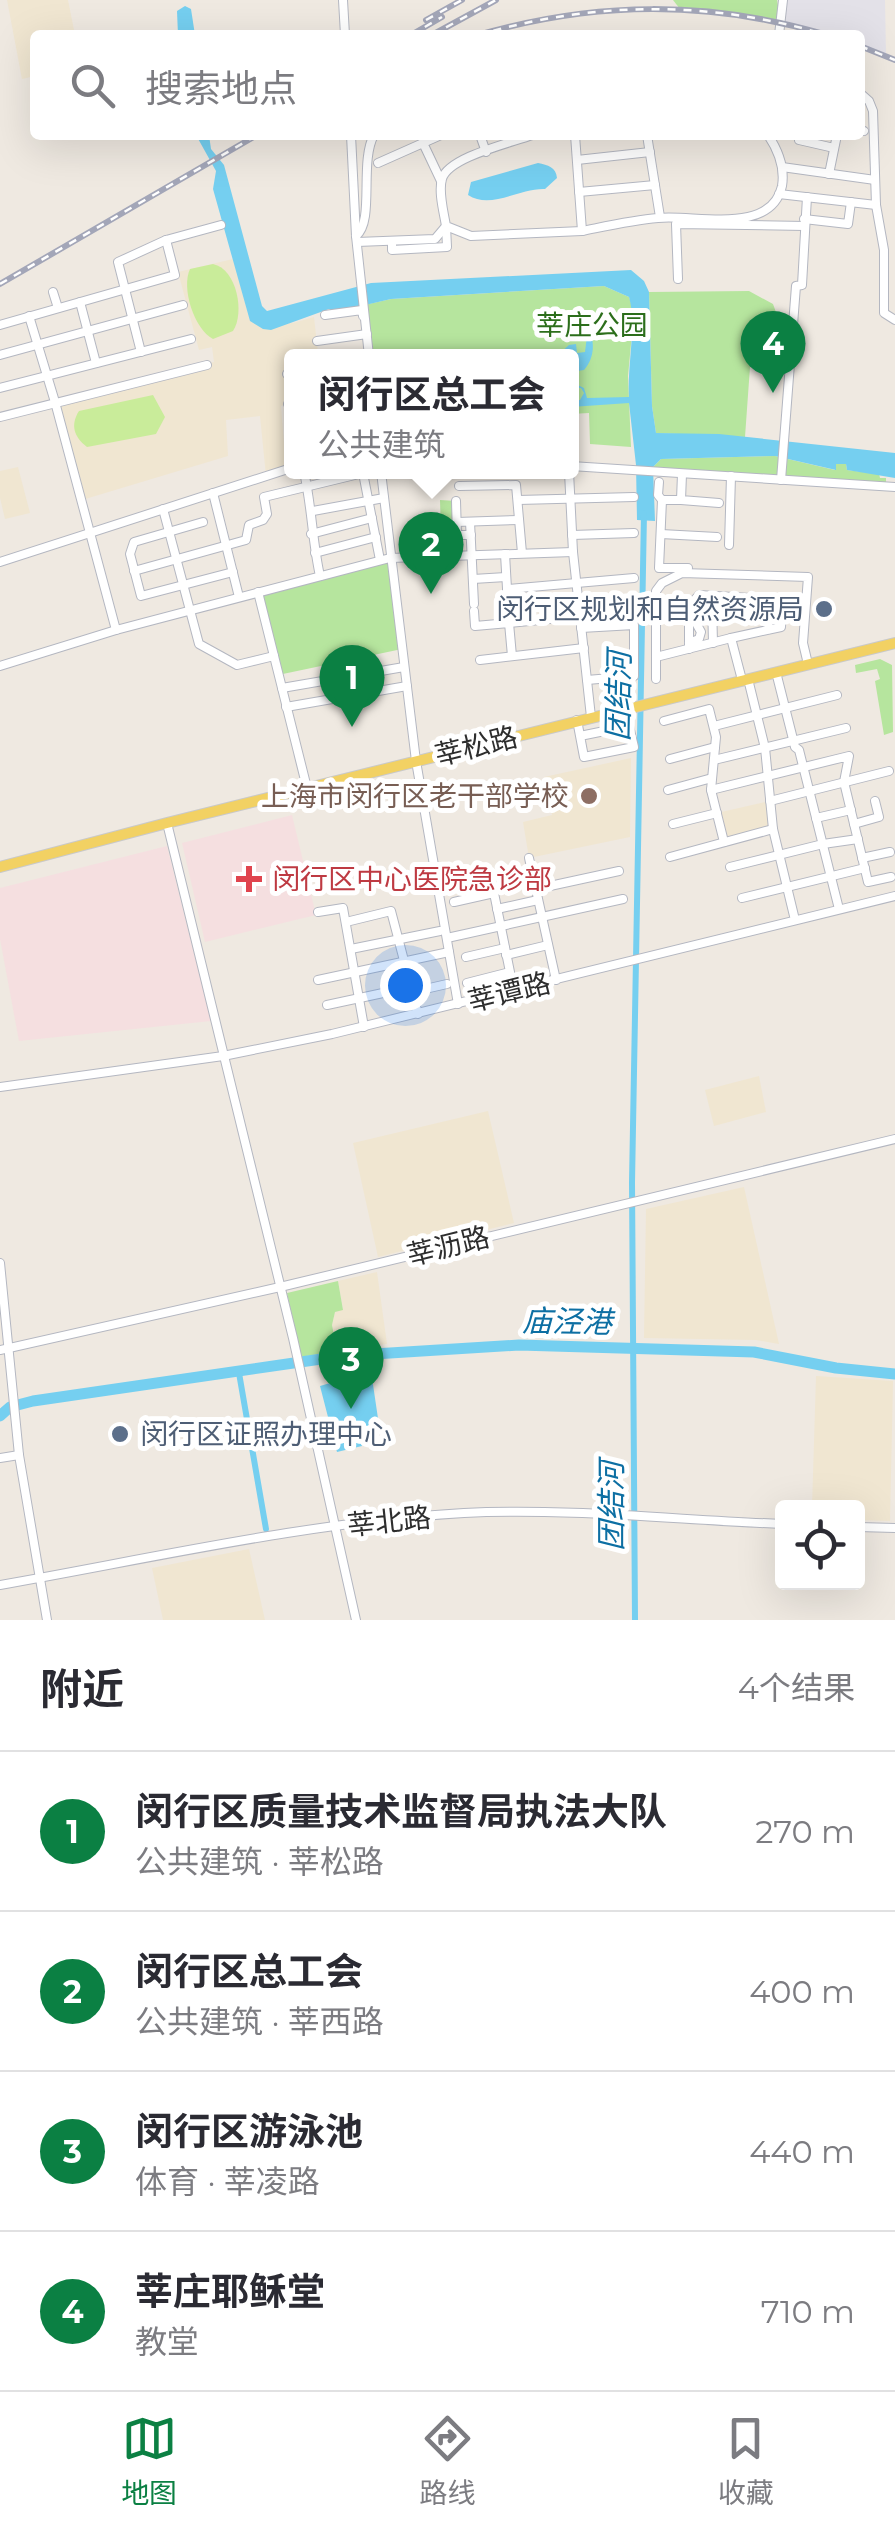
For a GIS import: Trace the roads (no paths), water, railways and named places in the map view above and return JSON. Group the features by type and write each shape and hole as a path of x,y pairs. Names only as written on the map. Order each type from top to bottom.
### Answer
{"main road":[{"name":"莘松路","path":"0,867 895,642"}],"street":[{"path":"343,0 344,30"},
{"path":"780,30 783,0"},
{"path":"865,97 873,111 876,204 884,250 884,314 895,320"},
{"path":"350,140 369,349"},
{"path":"357,239 366,224 366,160 372,140"},
{"path":"378,163 428,140"},
{"path":"482,140 486,152"},
{"path":"441,181 453,165 518,140"},
{"path":"575,140 582,230"},
{"path":"648,140 660,218"},
{"path":"446,226 472,236 582,230 660,218 750,219 774,204 779,194 782,168 770,140"},
{"path":"798,140 834,148"},
{"path":"829,174 836,140"},
{"path":"392,241 392,250 447,247 441,181 423,142"},
{"path":"577,160 650,152"},
{"path":"782,168 875,180"},
{"path":"579,192 655,185"},
{"path":"779,194 876,204"},
{"path":"781,480 796,286 802,284 806,198"},
{"path":"678,279 676,224 848,224 851,202"},
{"path":"141,352 118,262 166,240 221,225"},
{"path":"357,239 435,239 446,226"},
{"path":"0,325 175,275 166,240"},
{"path":"53,292 58,308"},
{"path":"80,302 96,364"},
{"path":"0,355 183,305"},
{"path":"325,315 362,310 367,329"},
{"path":"29,316 116,630"},
{"path":"317,341 367,329"},
{"path":"0,388 191,339"},
{"path":"0,417 207,365"},
{"path":"579,469 657,477 682,474 895,486"},
{"path":"0,562 284,470"},
{"path":"681,500 682,474"},
{"path":"729,545 731,476"},
{"path":"657,477 662,500 659,568 808,578 803,643 808,664"},
{"path":"306,479 312,511 310,534 320,576"},
{"path":"134,570 246,540 249,525 268,514 264,498 340,479"},
{"path":"364,479 376,537 385,559"},
{"path":"382,479 385,559 443,935 458,1004"},
{"path":"570,479 573,552 591,717"},
{"path":"460,486 516,485 522,554"},
{"path":"212,493 239,597"},
{"path":"518,500 634,497"},
{"path":"312,511 384,498"},
{"path":"662,500 719,503"},
{"path":"456,501 457,535 471,535"},
{"path":"163,509 199,644 238,665 274,656"},
{"path":"310,534 372,518"},
{"path":"457,522 519,520"},
{"path":"203,522 134,542 130,554 141,596 233,572"},
{"path":"470,522 474,626 580,616"},
{"path":"572,535 634,534"},
{"path":"661,534 717,537"},
{"path":"315,553 376,537"},
{"path":"0,666 116,630 385,559 573,552"},
{"path":"505,554 512,656"},
{"path":"713,643 712,606 718,572"},
{"path":"656,678 656,592 662,582 682,573 718,572"},
{"path":"766,576 766,600"},
{"path":"473,579 506,577"},
{"path":"507,589 634,578"},
{"path":"258,592 306,788"},
{"path":"689,646 691,601 699,596 806,602"},
{"path":"656,657 781,627 783,600"},
{"path":"689,646 699,639 701,632 696,616 712,606 734,611 740,617 756,612 764,615 770,629"},
{"path":"581,628 634,625 634,676 587,680"},
{"path":"731,638 765,748 773,830 795,920"},
{"path":"480,660 584,648"},
{"path":"282,688 404,667"},
{"path":"776,672 839,909"},
{"path":"368,673 371,692"},
{"path":"331,680 334,698"},
{"path":"286,707 406,686"},
{"path":"714,726 837,695"},
{"path":"664,720 710,709 715,748 712,790 724,842"},
{"path":"577,720 580,736 584,757 634,747 630,726 580,736"},
{"path":"714,760 846,728"},
{"path":"670,758 715,748"},
{"path":"712,790 849,756 844,782 868,882 891,876"},
{"path":"770,801 889,771"},
{"path":"668,790 712,778"},
{"path":"854,824 879,818 875,801"},
{"path":"816,818 851,810"},
{"path":"673,824 717,813"},
{"path":"167,822 293,1338 356,1620"},
{"path":"670,856 773,830"},
{"path":"730,867 823,844 858,840"},
{"path":"742,898 831,876 890,852"},
{"path":"529,858 556,980"},
{"path":"536,889 619,871"},
{"path":"454,902 494,893 510,972 467,983"},
{"name":"莘谭路","path":"0,1087 224,1056 364,1027 895,896"},
{"path":"350,949 500,926 624,899"},
{"path":"497,910 538,900"},
{"path":"318,912 343,908 364,1027"},
{"path":"346,922 390,911 418,1014"},
{"path":"466,958 548,945"},
{"path":"318,980 449,952"},
{"path":"327,1005 448,984"},
{"name":"莘沥路","path":"3,1349 280,1287 895,1138"},
{"path":"0,1263 3,1349 47,1620"},
{"path":"0,1458 19,1455"},
{"name":"莘北路","path":"0,1585 335,1527 469,1513 775,1524"},
{"path":"865,1527 895,1528"}],"water":[{"path":"185,6 191,9 194,30 178,30 177,11"},
{"path":"199,140 210,140 211,149 224,165 262,306 267,311 371,283 631,270 644,281 649,292 656,433 719,434 895,453 895,478 847,470 846,464 836,464 836,470 775,456 661,459 653,467 655,521 637,520 629,403 579,406 584,393 579,386 584,388 587,398 629,397 629,297 604,286 391,299 335,312 329,309 271,330 263,329 250,321 213,189 216,171"},
{"path":"538,163 551,167 556,174 557,178 545,189 486,200 468,195 471,182"},
{"path":"586,326 593,342 590,360 579,371 579,353 585,352 587,336 582,330"},
{"path":"371,1371 380,1432 360,1435 362,1446 337,1452 320,1386"}],"waterway":[{"name":"团结河","path":"635,1620 632,1183 644,513"},
{"name":"庙泾港","path":"0,1416 10,1407 33,1401 342,1356 519,1345 754,1352 836,1368 895,1374"},
{"name":"庙泾港","path":"239,1373 266,1529"}],"railway":[{"path":"426,20 462,0"},
{"path":"441,30 496,0"},
{"path":"498,30 565,16 652,9 739,15 807,30"},
{"path":"420,30 442,17"},
{"path":"865,48 895,60"},
{"path":"0,284 248,140"}],"place":[{"name":"莘庄耶稣堂","path":"773,393"},
{"name":"闵行区总工会","path":"431,594"},
{"name":"闵行区规划和自然资源局","path":"824,609"},
{"name":"闵行区质量技术监督局执法大队","path":"352,727"},
{"name":"上海市闵行区老干部学校","path":"589,796"},
{"name":"闵行区中心医院急诊部","path":"249,879"},
{"name":"闵行区游泳池","path":"351,1409"},
{"name":"闵行区证照办理中心","path":"120,1434"}],"park label":[{"name":"莘庄公园","path":"592,325"}]}
